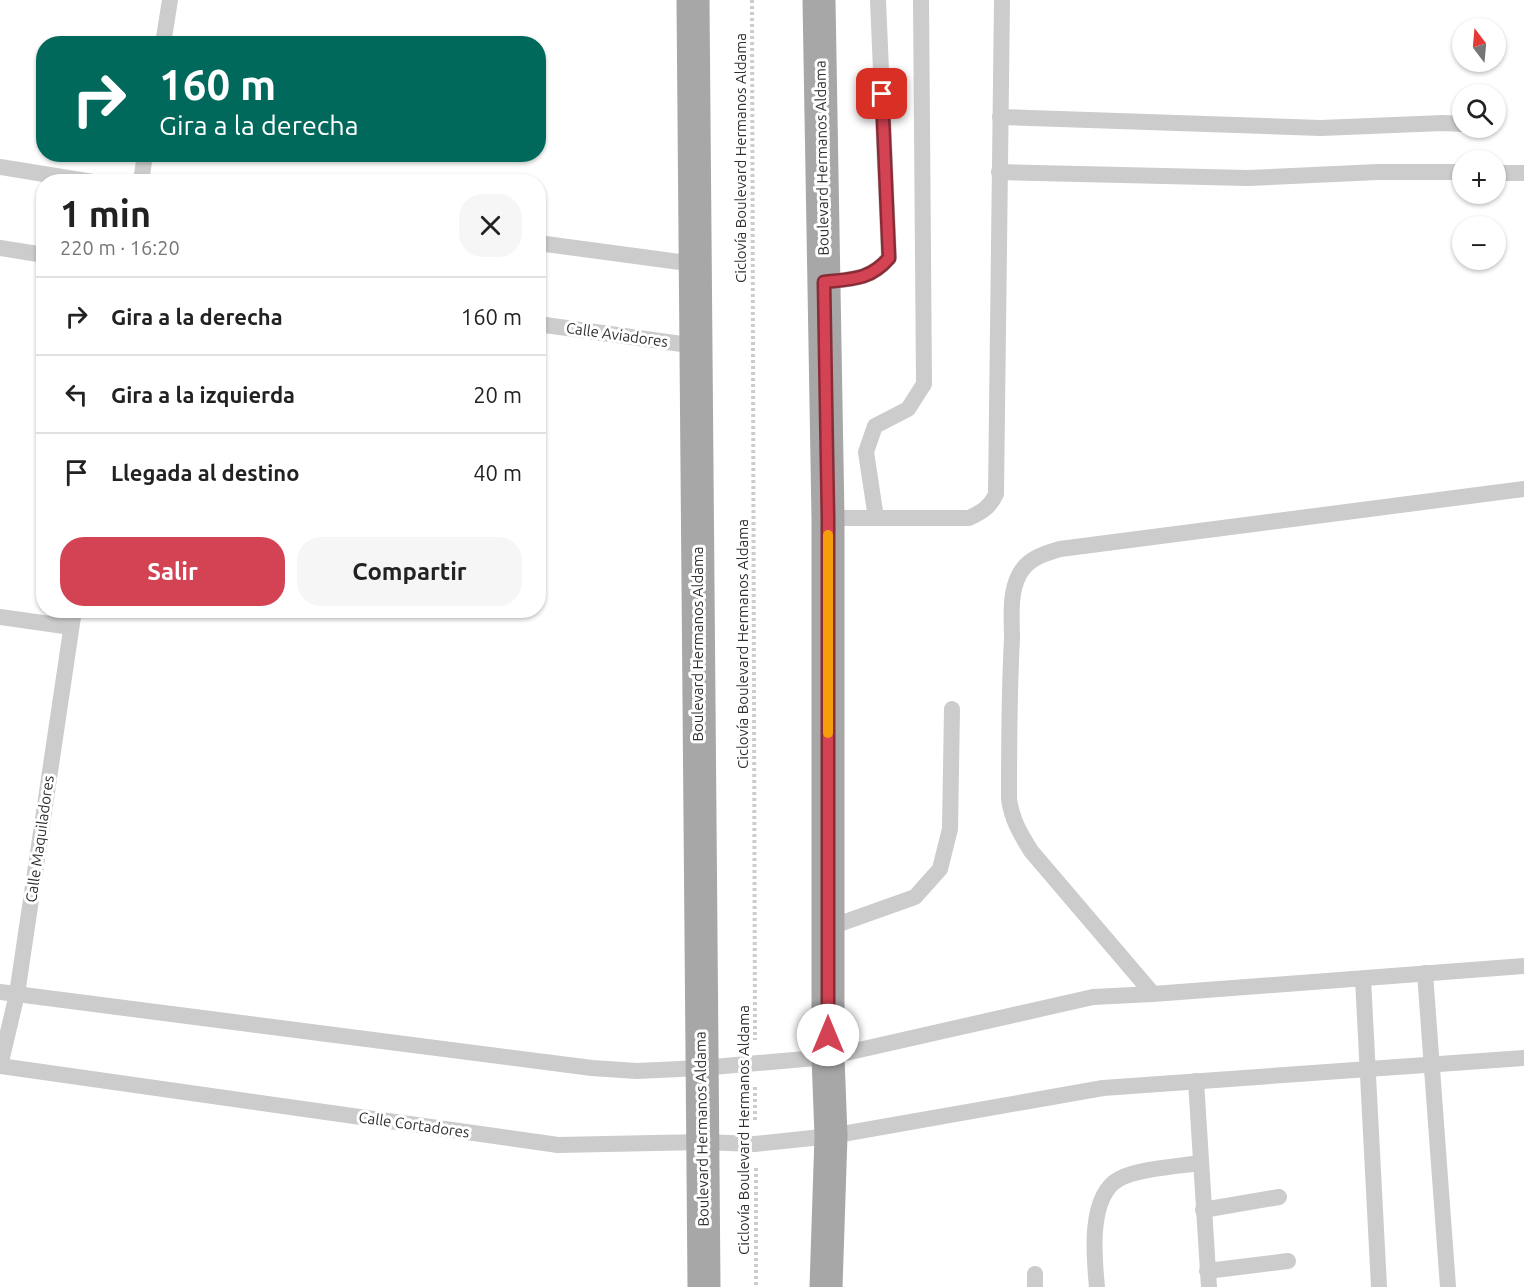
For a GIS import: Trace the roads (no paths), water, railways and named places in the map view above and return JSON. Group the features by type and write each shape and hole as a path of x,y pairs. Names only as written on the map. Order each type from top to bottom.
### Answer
{"main road":[{"name":"Boulevard Hermanos Aldama","path":"693,0 704,1287"},
{"name":"Boulevard Hermanos Aldama","path":"819,0 828,518 828,1057 831,1136 826,1287"}],"lane":[{"path":"164,36 170,0"},
{"path":"824,282 860,278 878,270 889,258 878,0"},
{"path":"876,518 866,452 875,426 908,409 924,384 921,0"},
{"path":"828,518 969,518 990,505 996,494 1002,0"},
{"path":"1000,117 1321,128 1452,123"},
{"path":"0,167 43,174"},
{"path":"999,172 1248,178 1378,172 1452,172"},
{"path":"1506,172 1524,172"},
{"path":"546,244 695,264"},
{"path":"0,248 36,254"},
{"name":"Calle Aviadores","path":"546,325 696,346"},
{"path":"1153,994 1031,851 1012,817 1009,799 1013,590 1019,575 1029,561 1060,549 1524,489"},
{"path":"0,618 73,619"},
{"name":"Calle Maquiladores","path":"0,1066 17,994 73,619"},
{"path":"828,928 915,897 940,868 950,829 952,709"},
{"path":"0,992 592,1068 637,1071 828,1057 1093,997 1524,966"},
{"path":"1425,973 1448,1287"},
{"path":"1363,979 1379,1287"},
{"name":"Calle Cortadores","path":"0,1066 558,1145 702,1142 755,1144 831,1136 1103,1088 1524,1058"},
{"path":"1196,1081 1208,1279 1288,1261"},
{"path":"1097,1287 1094,1234 1098,1211 1106,1191 1118,1179 1130,1174 1201,1163"},
{"path":"1203,1210 1279,1197"}]}
